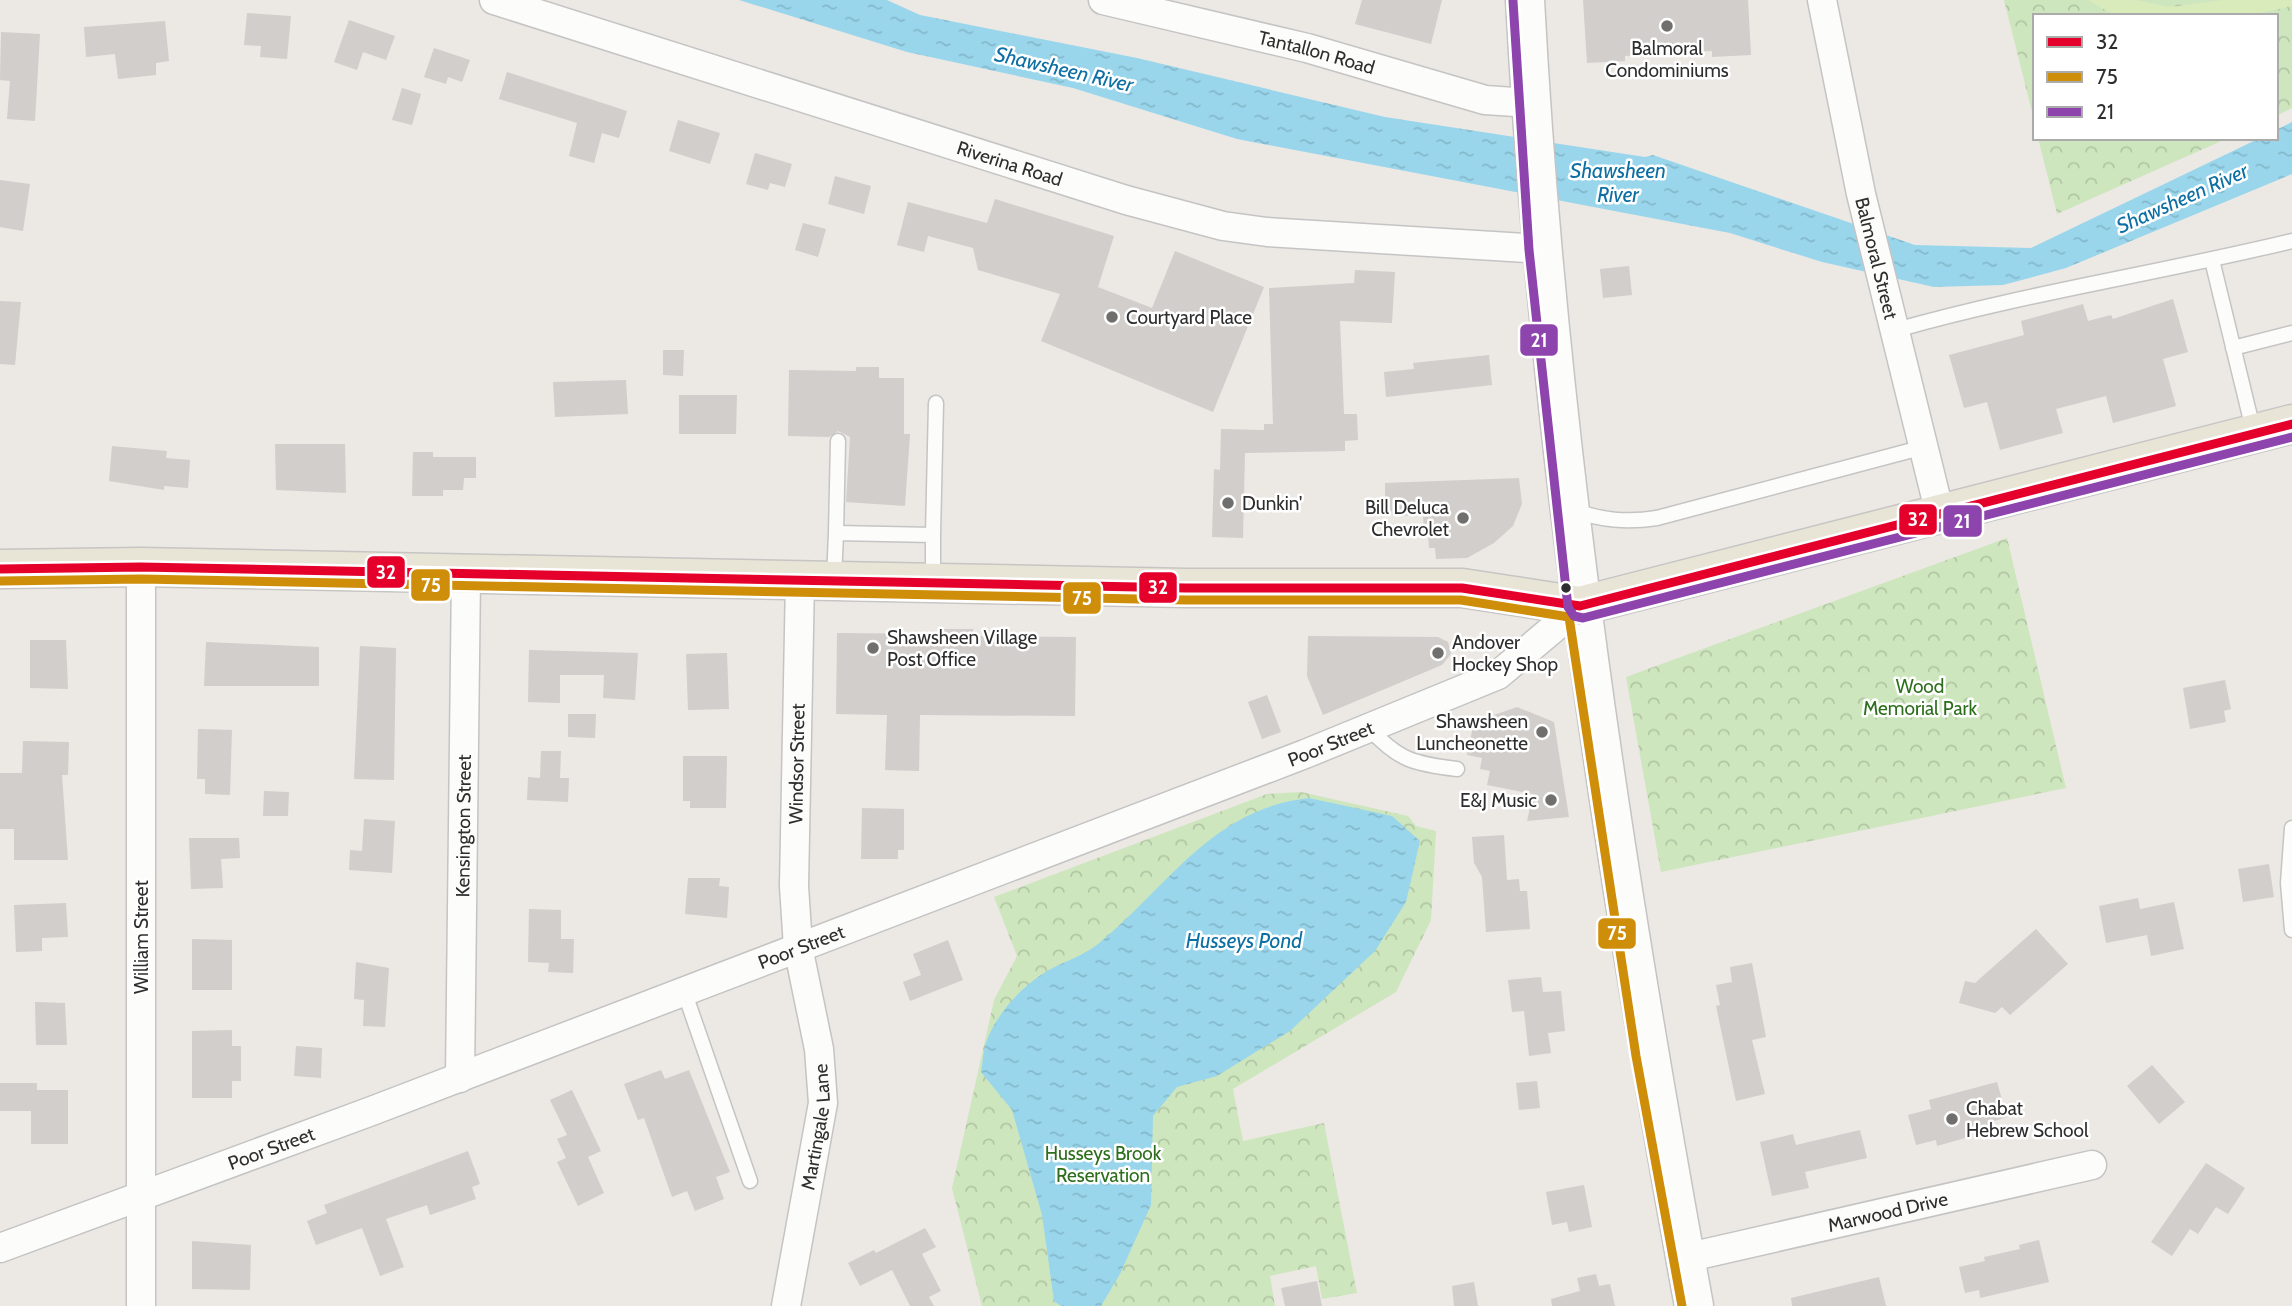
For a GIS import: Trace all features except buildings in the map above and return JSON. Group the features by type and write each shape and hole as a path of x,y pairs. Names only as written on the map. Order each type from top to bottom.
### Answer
{"main road":[{"path":"1525,0 1540,234 1580,606 1648,1054 1694,1306"},
{"path":"0,569 141,567 1186,588 1462,588 1580,606 2292,424"},
{"path":"0,549 141,567"}],"street":[{"name":"Riverina Road","path":"494,0 1126,200 1223,226 1311,236 1540,234"},
{"name":"Tantallon Road","path":"1103,0 1307,48 1531,114"},
{"name":"Balmoral Street","path":"1822,0 1861,194 1940,514"},
{"name":"William Street","path":"141,567 141,1306"},
{"name":"Kensington Street","path":"460,1077 466,575"},
{"name":"Windsor Street","path":"798,947 794,886 817,580"},
{"name":"Poor Street","path":"0,1248 141,1198 460,1077 1369,728 1498,675 1580,606"},
{"name":"Martingale Lane","path":"786,1306 823,1103 819,1049 798,947"},
{"name":"Marwood Drive","path":"1685,1258 2092,1165"}],"lane":[{"path":"1896,330 1968,310 2292,241"},
{"path":"2212,260 2254,434"},
{"path":"2233,348 2292,333"},
{"path":"933,582 936,403"},
{"path":"817,580 836,533 838,441"},
{"path":"1569,509 1600,519 1634,522 1657,518 1924,447"},
{"path":"836,533 933,535"},
{"path":"1369,728 1390,751 1417,764 1457,769"},
{"path":"2292,828 2288,883 2292,930"},
{"path":"684,991 750,1181"}],"green space":[{"path":"2004,0 2292,0 2292,108 2278,115 2278,14 2033,14 2033,116"},
{"path":"2088,0 2135,0 2170,7 2222,0 2292,0 2292,6 2256,14 2112,14"},
{"path":"2038,140 2224,140 2057,214"},
{"name":"Wood Memorial Park","path":"2007,538 2066,788 1661,872 1626,677"},
{"name":"Husseys Brook Reservation","path":"1301,792 1408,816 1416,826 1436,831 1431,920 1396,992 1233,1089 1243,1141 1324,1123 1357,1293 1322,1299 1316,1266 1270,1276 1275,1306 982,1306 952,1188 994,1000 1017,956 994,897 1267,794"}],"water":[{"name":"Shawsheen River","path":"739,0 887,0 920,15 1137,58 1385,117 1645,157 1653,155 1915,245 2031,248 2256,140 2278,140 2278,129 2292,122 2292,174 2066,268 2003,285 1934,287 1822,262 1730,233 1237,139 1073,88 907,52"},
{"name":"Husseys Pond","path":"1309,798 1392,816 1420,841 1406,902 1375,951 1290,1031 1217,1076 1177,1087 1153,1116 1151,1205 1120,1274 1101,1306 1061,1306 1054,1301 1042,1215 1012,1110 981,1072 991,1031 1009,1004 1033,981 1098,944 1193,854 1218,834 1245,817 1275,805"}],"transit line":[{"name":"21","path":"1513,1 1529,250 1568,607 1574,616 1583,618 2292,437"},
{"name":"32","path":"0,569 141,567 1186,588 1462,588 1580,606 2292,424"},
{"name":"75","path":"0,581 141,579 1186,600 1461,600 1569,617 1636,1056 1682,1306"}],"place":[{"name":"Balmoral Condominiums","path":"1667,26"},
{"name":"Courtyard Place","path":"1112,317"},
{"name":"Dunkin'","path":"1228,503"},
{"name":"Bill Deluca Chevrolet","path":"1463,518"},
{"name":"Shawsheen Village Post Office","path":"873,648"},
{"name":"Andover Hockey Shop","path":"1438,653"},
{"name":"Shawsheen Luncheonette","path":"1542,732"},
{"name":"E&J Music","path":"1551,800"},
{"name":"Chabat Hebrew School","path":"1952,1119"}]}
